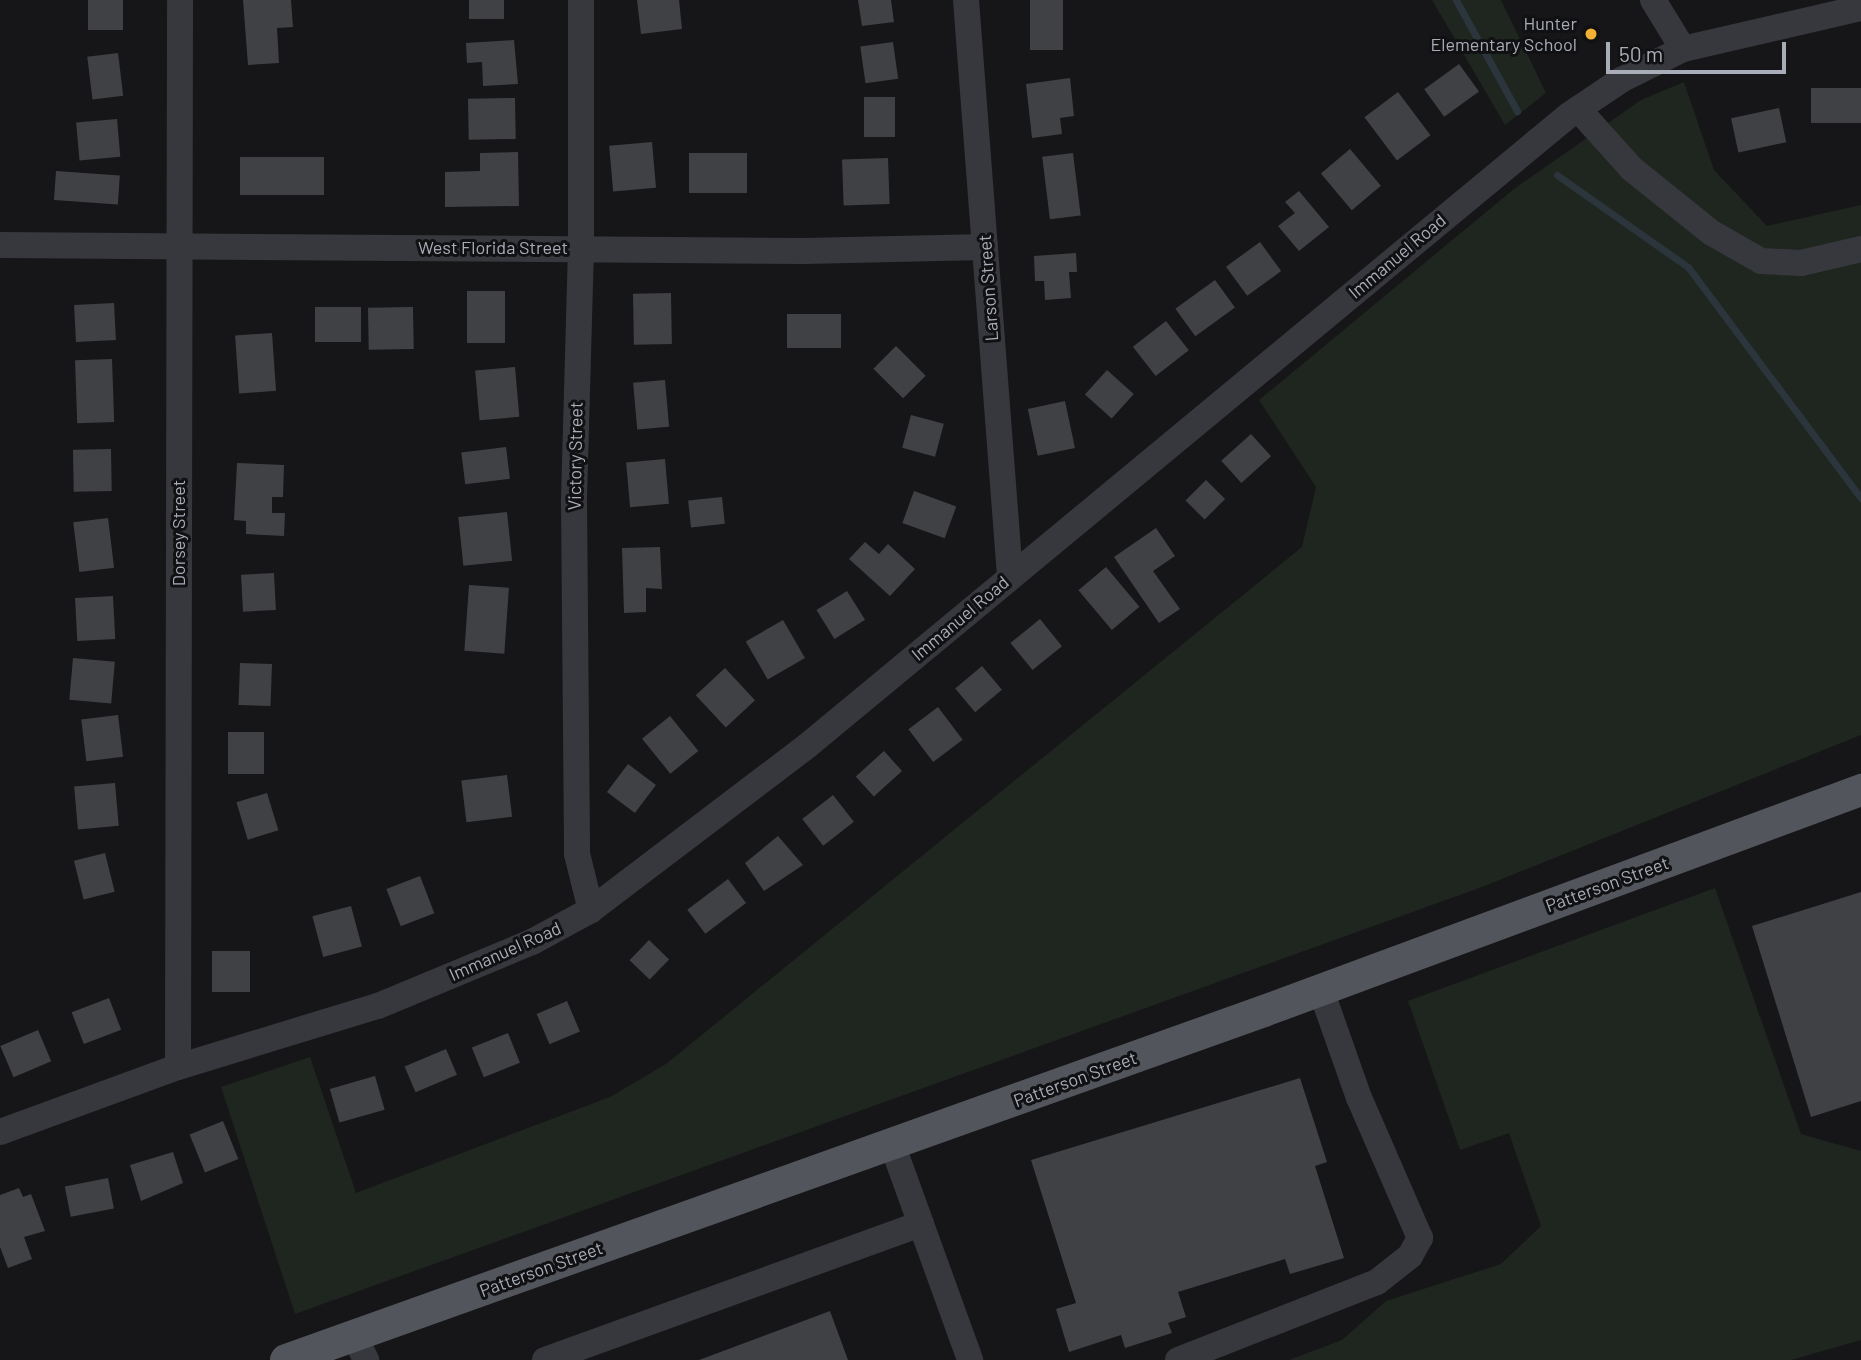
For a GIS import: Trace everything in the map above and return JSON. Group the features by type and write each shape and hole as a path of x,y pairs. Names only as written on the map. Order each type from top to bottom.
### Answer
{"main road":[{"name":"Patterson Street","path":"286,1360 360,1348 892,1144 1321,990 1860,791"}],"street":[{"name":"Dorsey Street","path":"178,1066 180,0"},
{"name":"Victory Street","path":"581,0 581,248 574,501 577,854 591,910"},
{"name":"Larson Street","path":"966,0 1010,576"},
{"path":"1653,0 1683,49"},
{"name":"Immanuel Road","path":"0,1132 178,1066 378,1006 532,942 591,910 807,746 1578,109 1621,80 1683,49 1861,8"},
{"path":"1578,109 1632,169 1712,233 1761,261 1801,263 1861,249"},
{"name":"West Florida Street","path":"0,245 804,251 985,247"},
{"path":"1178,1360 1377,1282 1410,1256 1420,1238 1359,1098 1321,990"},
{"path":"892,1144 970,1360"},
{"path":"545,1360 921,1224"}],"shaded area":[{"path":"1432,0 1501,0 1546,93 1505,125"},
{"path":"1684,82 1714,170 1767,226 1861,205 1861,735 1482,887 295,1314 221,1087 310,1057 356,1193 610,1097 666,1064 1302,547 1316,487 1259,400 1514,189 1641,100"},
{"path":"1715,888 1801,1134 1861,1151 1861,1340 1791,1360 1289,1360 1342,1340 1386,1301 1501,1264 1541,1226 1509,1133 1460,1150 1408,1001"}],"building":[{"path":"88,0 123,0 123,30 88,30"},
{"path":"243,0 291,0 293,27 277,28 279,63 248,65"},
{"path":"469,0 504,0 504,19 469,19"},
{"path":"637,0 679,0 682,29 641,34"},
{"path":"858,0 891,0 894,22 862,26"},
{"path":"1030,0 1063,0 1063,50 1030,50"},
{"path":"514,40 518,84 483,86 482,62 467,63 466,43"},
{"path":"893,42 898,79 865,83 860,47"},
{"path":"118,53 123,96 92,99 87,57"},
{"path":"1459,64 1479,92 1444,117 1424,89"},
{"path":"1070,78 1074,116 1060,118 1062,134 1032,138 1026,84"},
{"path":"1811,88 1861,88 1861,123 1811,123"},
{"path":"1398,92 1430,135 1397,160 1364,117"},
{"path":"864,97 895,97 895,137 864,137"},
{"path":"515,98 516,139 469,140 468,99"},
{"path":"1779,108 1786,142 1738,152 1731,118"},
{"path":"117,119 120,157 79,160 76,123"},
{"path":"652,142 656,188 613,192 609,146"},
{"path":"1350,149 1381,186 1352,210 1321,173"},
{"path":"518,152 519,206 445,207 445,172 480,171 480,153"},
{"path":"689,153 747,153 747,193 689,193"},
{"path":"1073,153 1081,216 1050,219 1042,157"},
{"path":"240,157 324,157 324,195 240,195"},
{"path":"888,158 890,204 844,206 842,160"},
{"path":"56,171 120,175 118,204 54,200"},
{"path":"1299,191 1329,227 1299,251 1278,226 1295,213 1285,202"},
{"path":"1260,242 1281,271 1247,296 1226,267"},
{"path":"1076,253 1077,272 1069,272 1071,298 1045,300 1044,281 1035,281 1034,256"},
{"path":"1215,280 1235,308 1195,336 1175,309"},
{"path":"467,291 505,291 505,343 467,343"},
{"path":"671,293 672,344 634,345 633,294"},
{"path":"114,303 116,340 76,342 74,305"},
{"path":"315,307 361,307 361,342 315,342"},
{"path":"413,307 414,349 369,350 368,308"},
{"path":"787,314 841,314 841,348 787,348"},
{"path":"1166,321 1189,350 1156,376 1133,347"},
{"path":"272,333 276,391 239,393 235,336"},
{"path":"896,346 926,376 903,398 873,369"},
{"path":"112,359 114,422 77,423 75,360"},
{"path":"515,367 519,417 480,420 475,370"},
{"path":"1107,370 1134,394 1112,419 1085,395"},
{"path":"665,380 669,427 637,430 633,383"},
{"path":"1065,401 1075,448 1038,456 1028,409"},
{"path":"911,415 944,424 935,457 902,448"},
{"path":"1251,434 1271,456 1241,483 1221,461"},
{"path":"506,447 510,479 465,484 461,452"},
{"path":"111,449 112,491 74,492 73,450"},
{"path":"665,459 669,504 630,507 626,462"},
{"path":"237,463 284,465 283,497 272,497 272,513 285,513 284,536 246,534 246,521 234,520"},
{"path":"1206,480 1225,499 1205,520 1185,501"},
{"path":"914,491 956,506 945,538 902,523"},
{"path":"722,497 725,524 691,527 688,501"},
{"path":"507,512 512,561 463,566 458,517"},
{"path":"108,518 114,568 79,572 73,522"},
{"path":"1156,528 1175,556 1153,571 1180,609 1159,623 1114,557"},
{"path":"865,542 879,554 888,544 915,569 890,596 849,559"},
{"path":"660,547 662,589 646,588 646,612 624,613 622,548"},
{"path":"1106,567 1139,607 1112,630 1078,590"},
{"path":"274,573 276,610 243,612 241,575"},
{"path":"469,585 509,588 504,654 464,651"},
{"path":"847,591 865,620 834,639 816,610"},
{"path":"113,596 115,639 77,641 75,598"},
{"path":"1040,619 1062,646 1032,670 1010,643"},
{"path":"783,620 805,658 768,680 746,642"},
{"path":"73,658 115,662 111,704 69,700"},
{"path":"240,663 272,664 271,706 239,705"},
{"path":"982,666 1002,690 975,712 955,688"},
{"path":"725,668 755,700 726,727 696,695"},
{"path":"938,707 963,740 933,762 908,729"},
{"path":"118,715 123,757 86,761 81,720"},
{"path":"670,716 698,751 670,774 642,739"},
{"path":"228,732 264,732 264,774 228,774"},
{"path":"884,751 902,771 874,796 856,776"},
{"path":"628,764 656,785 635,813 607,792"},
{"path":"507,775 512,817 466,822 461,781"},
{"path":"115,783 119,826 78,829 74,787"},
{"path":"267,793 278,830 248,840 236,802"},
{"path":"833,795 854,822 823,846 802,819"},
{"path":"778,836 803,865 764,891 745,863"},
{"path":"105,853 115,892 84,900 74,861"},
{"path":"420,876 434,913 401,926 386,889"},
{"path":"728,879 746,903 705,934 687,910"},
{"path":"1861,892 1861,1101 1811,1117 1752,926"},
{"path":"351,906 362,947 323,957 312,916"},
{"path":"649,940 669,959 650,980 630,960"},
{"path":"212,951 250,951 250,992 212,992"},
{"path":"109,998 121,1030 84,1044 72,1012"},
{"path":"567,1001 580,1031 550,1044 537,1014"},
{"path":"38,1030 51,1061 14,1077 0,1046"},
{"path":"508,1033 520,1063 484,1077 472,1048"},
{"path":"446,1049 457,1075 416,1092 405,1067"},
{"path":"375,1076 385,1110 339,1123 330,1089"},
{"path":"1300,1078 1327,1162 1315,1166 1344,1258 1290,1274 1285,1259 1178,1292 1186,1317 1168,1323 1172,1333 1125,1348 1121,1335 1069,1352 1056,1309 1076,1303 1031,1160"},
{"path":"223,1121 238,1159 205,1173 190,1134"},
{"path":"173,1152 183,1183 141,1201 130,1165"},
{"path":"108,1178 114,1208 71,1217 65,1186"},
{"path":"19,1188 23,1197 31,1194 45,1231 24,1237 32,1259 8,1268 0,1247 0,1195"},
{"path":"830,1311 848,1360 699,1360"}],"waterway":[{"path":"1456,0 1517,111"},
{"path":"1557,175 1688,267 1861,498"}],"place":[{"name":"Hunter Elementary School","path":"1591,34"}]}
